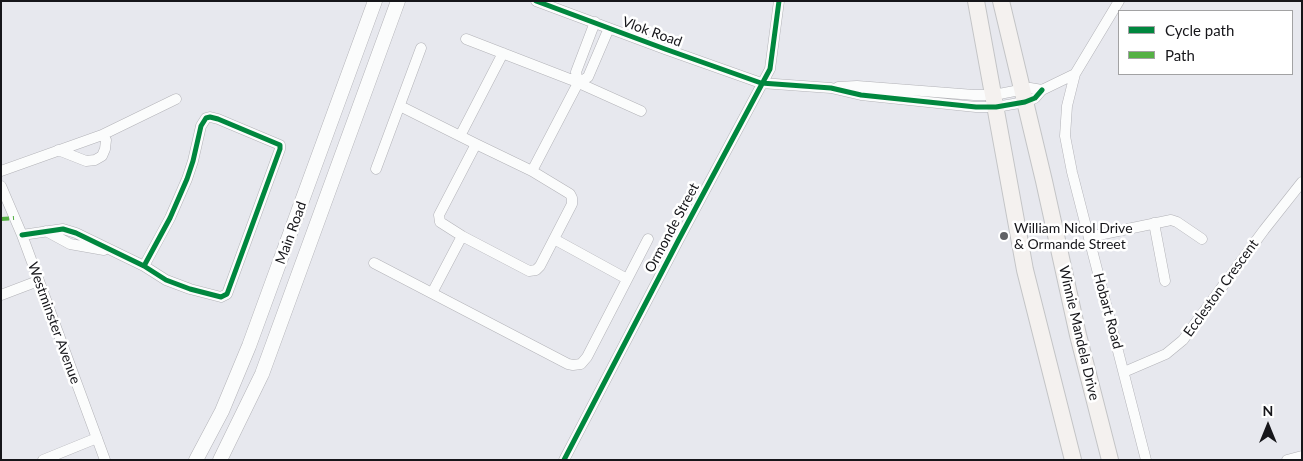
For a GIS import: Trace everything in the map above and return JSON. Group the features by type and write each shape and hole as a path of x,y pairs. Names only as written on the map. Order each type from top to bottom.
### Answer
{"main road":[{"name":"Main Road","path":"196,460 222,411 249,346 375,1"},
{"name":"Main Road","path":"220,460 262,374 398,1"},
{"path":"976,1 1025,270 1073,460"},
{"name":"Winnie Mandela Drive","path":"1001,1 1078,335 1110,460"}],"street":[{"name":"Vlok Road","path":"536,1 761,82 831,88 861,95 940,105 995,101"},
{"name":"Ormonde Street","path":"564,460 771,65 779,1"},
{"name":"Hobart Road","path":"1120,1 1075,74 1068,106 1066,136 1072,172 1146,460"},
{"path":"578,83 576,72 595,22"},
{"path":"532,171 578,83 588,77 609,28"},
{"path":"466,39 578,83 640,111"},
{"path":"376,169 421,48"},
{"path":"460,136 503,53"},
{"path":"995,101 1023,96 1035,98 1042,90 1075,74"},
{"path":"1,171 102,135 176,99"},
{"path":"400,106 532,171 572,196 572,204 540,266 536,270 531,271 441,224 439,215 476,144"},
{"path":"22,235 46,231 70,244 110,251 144,266 158,276 173,283 216,297 225,296 280,145 218,119 206,118 201,126 187,178 157,244 144,266"},
{"path":"58,150 86,160 95,160 102,156 106,149 106,140 102,135"},
{"name":"Eccleston Crescent","path":"1124,372 1166,354 1183,340 1302,182"},
{"name":"Westminster Avenue","path":"1,186 22,235 105,460"},
{"path":"1089,237 1174,220 1202,239"},
{"path":"1154,223 1165,282"},
{"path":"432,293 462,236"},
{"path":"554,239 627,279"},
{"path":"374,264 573,365 581,364 587,357 648,239"},
{"path":"1,295 38,281"},
{"path":"43,460 97,438"},
{"path":"1287,460 1302,456"}],"marked path":[{"path":"1,219 14,218"}],"cycle path":[{"path":"536,1 761,83 831,88 861,95 976,107 996,107 1025,102 1035,98 1042,90"},
{"path":"564,460 770,69 779,1"},
{"path":"22,235 63,229 76,233 144,266 166,280 190,289 221,297 227,294 280,145 218,119 206,118 201,126 187,179 170,218 144,266"}],"place":[{"name":"William Nicol Drive & Ormande Street","path":"1004,236"}]}
